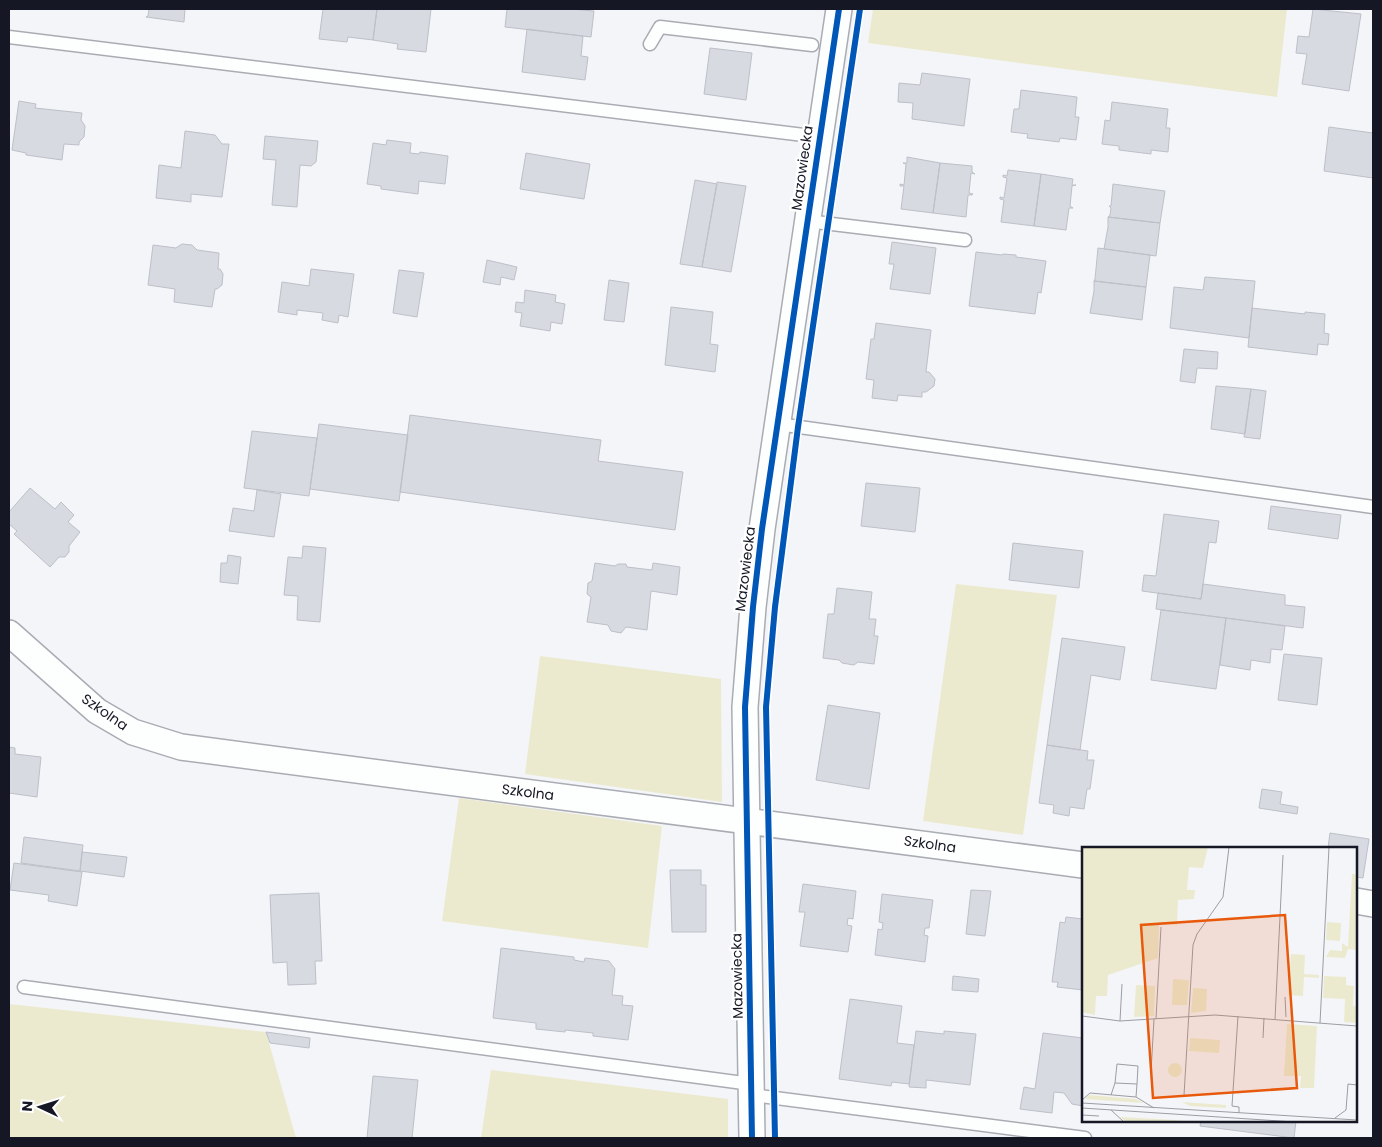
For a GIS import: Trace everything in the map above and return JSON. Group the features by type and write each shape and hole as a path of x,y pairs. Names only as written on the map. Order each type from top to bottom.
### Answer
{"street":[{"name":"Mazowiecka","path":"752,1138 745,707 752,616 762,529 839,9"},
{"name":"Szkolna","path":"9,633 97,711 133,732 181,747 1082,865"},
{"path":"1357,901 1373,904"}],"lane":[{"path":"650,44 660,27 812,44"},
{"path":"9,37 820,137"},
{"path":"807,221 965,240"},
{"path":"778,424 1373,507"},
{"path":"24,987 1085,1138"}],"shaded area":[{"path":"873,9 1287,9 1277,97 868,43"},
{"path":"956,584 1057,595 1023,835 923,821"},
{"path":"540,656 721,679 722,802 525,774"},
{"path":"459,798 662,826 648,948 442,921"},
{"path":"9,1004 266,1032 296,1138 9,1138"},
{"path":"491,1070 728,1099 728,1138 481,1138"}],"building":[{"path":"149,9 185,9 184,22 146,17 148,16"},
{"path":"323,9 377,9 373,40 348,37 347,42 319,39"},
{"path":"377,9 431,9 426,52 397,49 398,44 373,40"},
{"path":"507,9 594,11 591,37 505,27"},
{"path":"1313,9 1361,14 1349,91 1302,84 1307,54 1296,53 1298,36 1309,37"},
{"path":"527,29 583,36 581,56 588,57 585,80 522,72"},
{"path":"710,48 752,53 746,100 704,94"},
{"path":"922,73 970,79 964,126 912,119 913,103 898,102 899,83 920,85"},
{"path":"1021,90 1077,97 1075,117 1079,117 1076,140 1060,138 1059,142 1027,138 1028,134 1011,132 1014,109 1019,109"},
{"path":"19,101 36,104 35,108 82,113 81,120 85,126 84,137 79,142 79,145 64,144 62,160 26,155 26,153 12,150"},
{"path":"1112,102 1168,109 1166,128 1170,128 1168,152 1151,150 1151,154 1119,150 1119,146 1102,144 1105,120 1110,121"},
{"path":"1329,127 1373,133 1373,178 1324,171"},
{"path":"185,131 215,135 222,144 229,144 222,197 191,194 191,202 156,198 159,165 181,168"},
{"path":"265,136 318,141 316,162 311,166 300,165 297,207 272,205 276,160 263,159"},
{"path":"387,140 411,143 410,153 419,154 420,152 448,156 445,184 419,181 418,194 381,189 381,186 367,184 373,143 386,145"},
{"path":"526,153 590,164 584,199 520,189"},
{"path":"907,157 940,163 933,213 901,209 904,186 900,186 900,184 904,185 906,164 903,163 907,163"},
{"path":"940,163 972,166 972,172 975,174 971,173 969,193 973,194 968,195 966,217 933,213"},
{"path":"1008,170 1041,174 1034,226 1001,222 1004,200 1000,199 1000,197 1004,198 1007,178 1003,177 1003,175 1007,176"},
{"path":"1041,174 1073,179 1072,185 1076,185 1072,186 1070,206 1073,208 1069,208 1066,230 1034,226"},
{"path":"695,180 717,184 702,267 680,264"},
{"path":"717,182 746,186 731,272 702,267"},
{"path":"1113,184 1165,191 1160,223 1108,217 1110,215 1111,208 1109,206 1111,206"},
{"path":"1108,217 1160,223 1156,256 1104,249"},
{"path":"892,242 936,248 930,294 890,289 894,264 889,264"},
{"path":"182,244 192,245 197,250 219,253 218,269 223,274 222,285 215,289 212,307 174,302 175,289 148,285 153,245 176,248"},
{"path":"1098,248 1150,255 1146,287 1094,281"},
{"path":"976,252 1016,255 1016,257 1046,261 1041,293 1038,292 1035,314 969,306"},
{"path":"487,260 517,267 514,280 501,277 500,285 483,282"},
{"path":"311,269 354,274 348,317 339,315 338,323 322,320 323,313 297,310 297,315 278,312 282,282 309,286"},
{"path":"399,270 424,273 417,317 393,313"},
{"path":"1205,277 1255,281 1249,338 1170,328 1174,287 1203,290"},
{"path":"609,280 629,283 624,322 604,320"},
{"path":"1094,281 1146,287 1142,320 1090,313"},
{"path":"525,290 556,295 555,302 565,304 562,324 551,322 550,331 520,326 522,313 515,312 516,302 524,303"},
{"path":"671,307 713,312 710,344 718,345 715,372 665,365"},
{"path":"1252,308 1305,314 1305,312 1325,314 1324,333 1329,334 1328,345 1318,344 1317,355 1248,347"},
{"path":"876,323 931,330 926,372 929,372 935,379 934,386 926,392 922,392 922,397 898,395 897,401 872,398 874,380 866,379 871,339 874,339"},
{"path":"1184,349 1218,352 1217,369 1197,368 1195,383 1180,381"},
{"path":"1216,386 1251,389 1245,434 1211,429"},
{"path":"1251,389 1266,391 1260,439 1244,437"},
{"path":"410,415 601,440 598,461 683,472 675,530 400,492"},
{"path":"319,424 408,435 399,501 310,489"},
{"path":"252,431 317,438 309,496 244,488"},
{"path":"866,483 920,488 915,532 861,526"},
{"path":"30,488 55,509 61,502 74,515 68,522 80,532 69,546 69,552 65,557 59,557 50,567 14,534 17,531 9,524 9,512"},
{"path":"257,490 281,494 274,537 229,531 233,508 254,511"},
{"path":"1271,506 1341,515 1338,539 1268,529"},
{"path":"1164,514 1219,521 1216,543 1209,542 1201,599 1142,591 1144,575 1156,576"},
{"path":"1013,543 1083,551 1079,588 1009,580"},
{"path":"303,546 326,548 320,622 297,620 298,596 284,595 288,557 302,558"},
{"path":"228,555 241,557 238,584 220,582 221,563 227,563"},
{"path":"595,563 615,566 626,564 627,567 652,570 653,563 680,567 677,595 651,591 647,630 626,627 621,633 611,631 608,625 587,622 591,597 587,594 588,583 592,581"},
{"path":"1203,584 1285,595 1285,605 1305,607 1303,628 1156,609 1158,593 1201,599"},
{"path":"837,588 872,592 869,619 876,619 874,636 878,636 874,664 858,662 854,665 842,663 839,660 823,658 828,614 834,614"},
{"path":"1161,610 1226,618 1216,689 1151,680"},
{"path":"1226,618 1285,626 1282,650 1271,649 1270,663 1251,660 1250,670 1220,665"},
{"path":"1062,638 1125,647 1120,680 1091,675 1080,750 1047,745"},
{"path":"1284,654 1322,658 1317,705 1278,700"},
{"path":"828,705 880,713 869,789 816,780"},
{"path":"1047,745 1088,751 1087,760 1094,760 1090,789 1087,789 1084,809 1070,807 1069,816 1053,813 1054,805 1039,803"},
{"path":"9,747 15,748 15,754 41,757 37,797 9,793"},
{"path":"1262,789 1282,792 1280,804 1298,807 1297,814 1259,808"},
{"path":"1330,833 1369,839 1363,878 1357,877 1357,847 1328,847"},
{"path":"24,837 83,845 80,871 21,863"},
{"path":"82,852 127,857 124,877 80,871"},
{"path":"14,863 82,872 77,906 48,901 49,895 10,890"},
{"path":"670,870 701,870 701,885 706,885 706,932 672,932"},
{"path":"803,884 856,891 853,919 848,918 847,925 852,926 848,952 800,946 805,912 799,912"},
{"path":"971,890 991,891 985,936 966,934"},
{"path":"319,893 322,961 315,961 316,984 288,985 287,962 273,963 270,895"},
{"path":"882,894 933,900 929,928 925,928 924,935 928,936 925,962 875,955 878,929 882,930 883,923 879,922"},
{"path":"1066,917 1082,919 1082,990 1057,987 1058,982 1052,982 1060,922 1065,923"},
{"path":"501,948 574,957 574,960 584,962 585,958 609,961 615,969 612,995 623,996 622,1005 633,1006 628,1040 593,1036 593,1033 536,1029 536,1023 493,1018"},
{"path":"953,976 979,979 978,992 952,990"},
{"path":"850,999 902,1006 897,1043 914,1045 909,1084 892,1082 891,1086 839,1079"},
{"path":"916,1031 944,1034 944,1031 976,1034 970,1085 926,1080 926,1088 909,1087"},
{"path":"266,1032 310,1038 309,1048 270,1043"},
{"path":"1043,1033 1082,1038 1082,1106 1072,1104 1064,1093 1054,1092 1052,1113 1020,1109 1024,1087 1035,1089"},
{"path":"373,1076 418,1080 412,1138 367,1138"},
{"path":"1201,1122 1296,1122 1294,1138 1200,1126"}],"cycle path":[{"path":"752,1138 745,707 753,607 762,529 839,9"},
{"path":"775,1138 766,707 775,607 798,427 860,9"}]}
